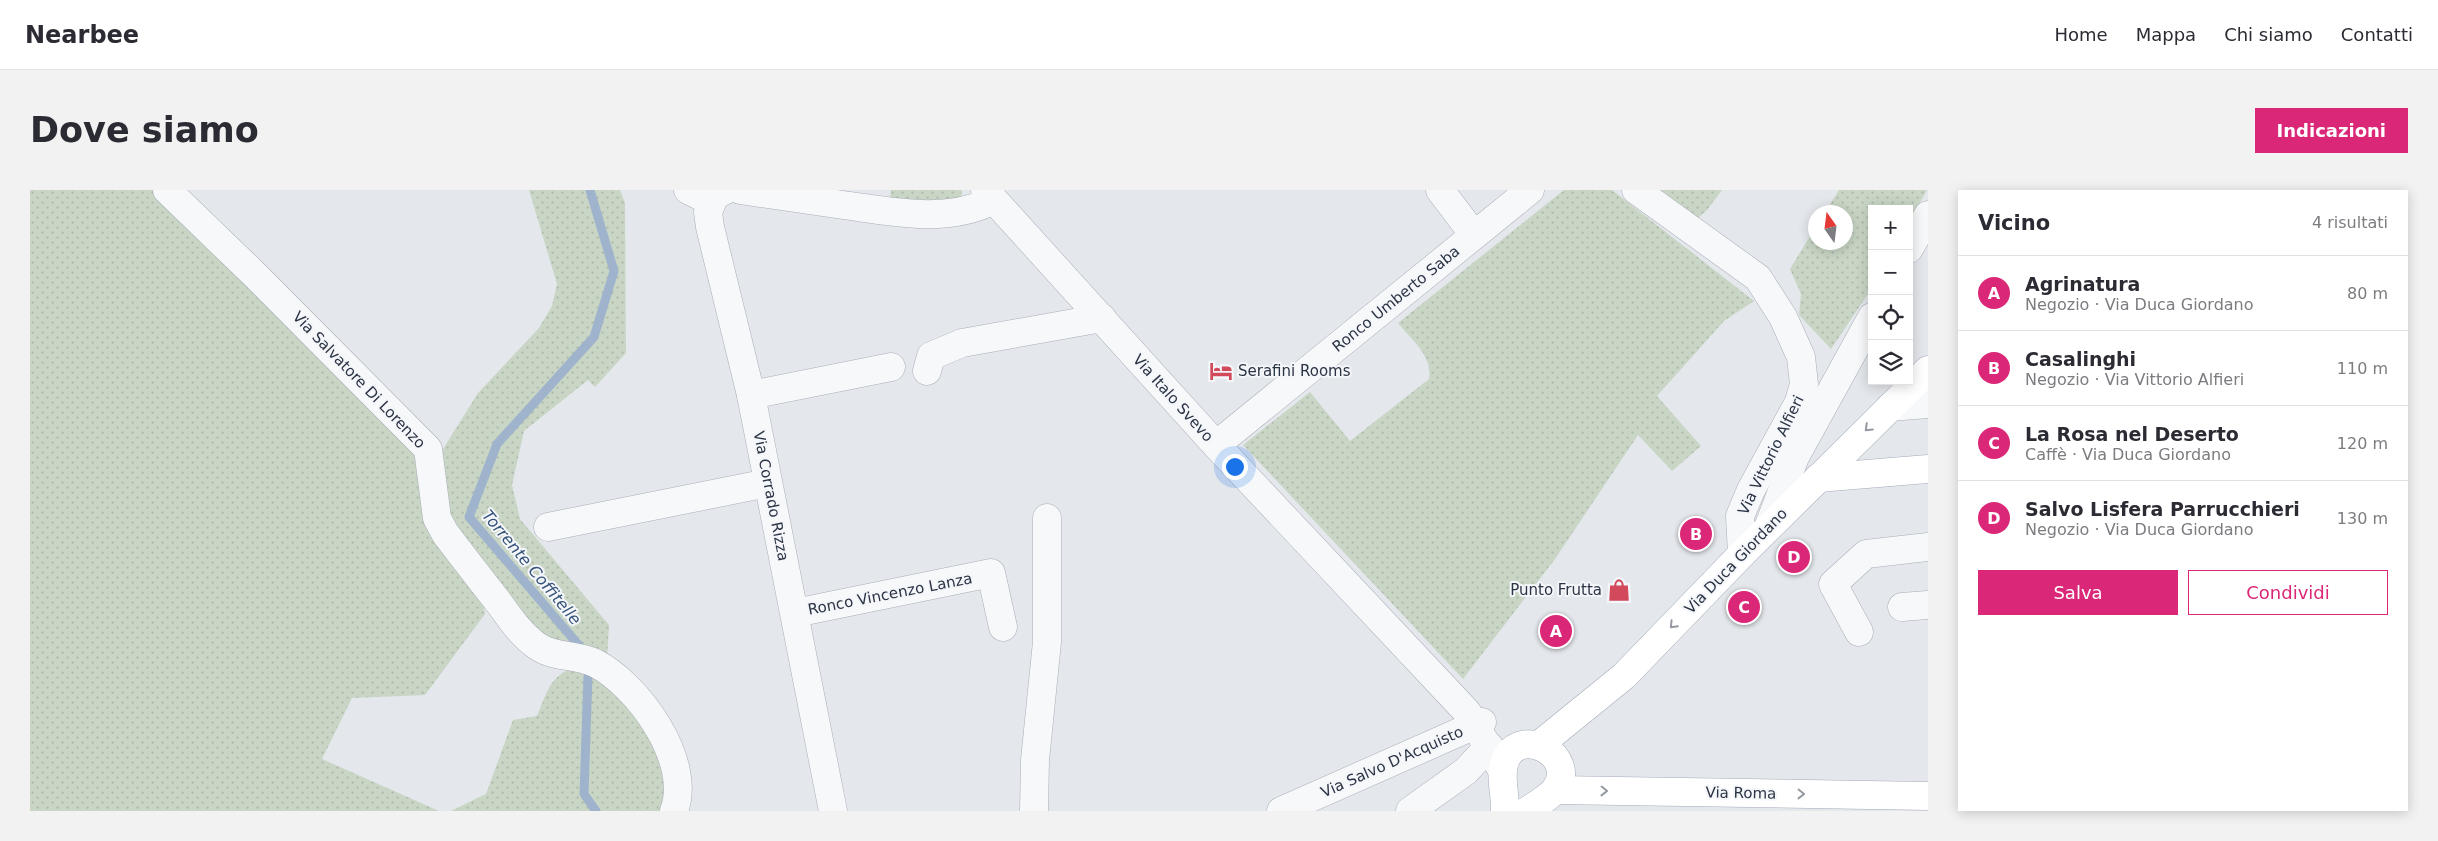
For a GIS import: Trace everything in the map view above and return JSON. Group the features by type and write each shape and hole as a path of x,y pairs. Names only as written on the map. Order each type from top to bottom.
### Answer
{"main road":[{"name":"Via Duca Giordano","path":"1532,744 1624,676 1742,554 1928,370"},
{"path":"1818,478 1928,469"},
{"path":"1503,776 1510,793 1521,800 1533,802 1542,799 1559,780 1560,769 1556,758 1549,750 1532,744 1510,754 1503,776 1505,811"},
{"name":"Via Roma","path":"1542,799 1928,796"}],"street":[{"name":"Via Salvatore Di Lorenzo","path":"167,190 284,303 428,449 437,518 446,533 521,632 537,646 553,654 593,662 623,682 638,700 661,732 674,762 679,783 674,811"},
{"path":"740,190 904,214 960,212 978,208 990,195"},
{"path":"1440,190 1474,235"},
{"name":"Ronco Umberto Saba","path":"1216,445 1530,190"},
{"name":"Via Vittorio Alfieri","path":"1636,190 1758,278 1783,317 1801,357 1804,384 1799,402 1751,490 1740,516 1742,554"},
{"name":"Via Corrado Rizza","path":"709,194 708,212 710,227 750,395 833,811"},
{"name":"Via Italo Svevo","path":"990,195 1216,445 1478,726"},
{"path":"1913,242 1928,215"},
{"path":"927,371 931,356 962,343 1102,318"},
{"path":"1768,528 1795,458 1868,324"},
{"path":"750,395 891,367"},
{"path":"1890,407 1928,404"},
{"path":"1795,458 1807,474 1818,478"},
{"path":"548,527 768,483"},
{"path":"1034,811 1035,760 1047,642 1047,518"},
{"path":"1859,632 1832,584 1866,554 1928,547"},
{"name":"Ronco Vincenzo Lanza","path":"795,613 991,573 1003,627"},
{"path":"1478,726 1502,736 1532,744"},
{"path":"1478,726 1503,776"},
{"path":"1410,811 1466,771 1478,726"},
{"name":"Via Salvo D'Acquisto","path":"1281,811 1478,726"}],"green space":[{"path":"30,190 156,190 412,446 483,602 485,614 425,695 352,698 322,759 439,811 30,811"},
{"path":"529,190 620,190 625,203 626,353 595,387 588,380 524,431 512,485 520,519 609,625 607,660 571,650 536,632 455,532 445,504 443,449 478,393 539,328 552,306 557,284"},
{"path":"891,190 961,190 962,192 961,200 955,203 890,199"},
{"path":"1564,190 1612,190 1754,301 1724,321 1657,396 1701,446 1672,471 1638,435 1555,559 1463,679 1243,445 1310,392 1350,441 1429,379 1428,363 1424,355 1398,323"},
{"path":"1658,190 1722,190 1707,210 1697,219"},
{"path":"1839,190 1927,190 1913,215 1913,205 1868,205 1868,294 1831,349 1799,315 1801,294 1790,269 1808,239 1808,250 1853,250 1853,205 1829,205"},
{"path":"575,667 616,688 658,748 667,773 663,811 451,811 486,794 513,720 537,716 554,680"}],"waterway":[{"name":"Torrente Coffitelle","path":"582,649 469,517 497,444 594,337 614,271 590,190"},
{"name":"Torrente Coffitelle","path":"588,676 584,794 596,811"}],"place":[{"name":"Serafini Rooms","path":"1221,371"},
{"name":"Casalinghi","path":"1696,534"},
{"name":"Salvo Lisfera Parrucchieri","path":"1794,557"},
{"name":"Punto Frutta","path":"1619,590"},
{"name":"La Rosa nel Deserto","path":"1744,607"},
{"name":"Agrinatura","path":"1556,631"}]}
